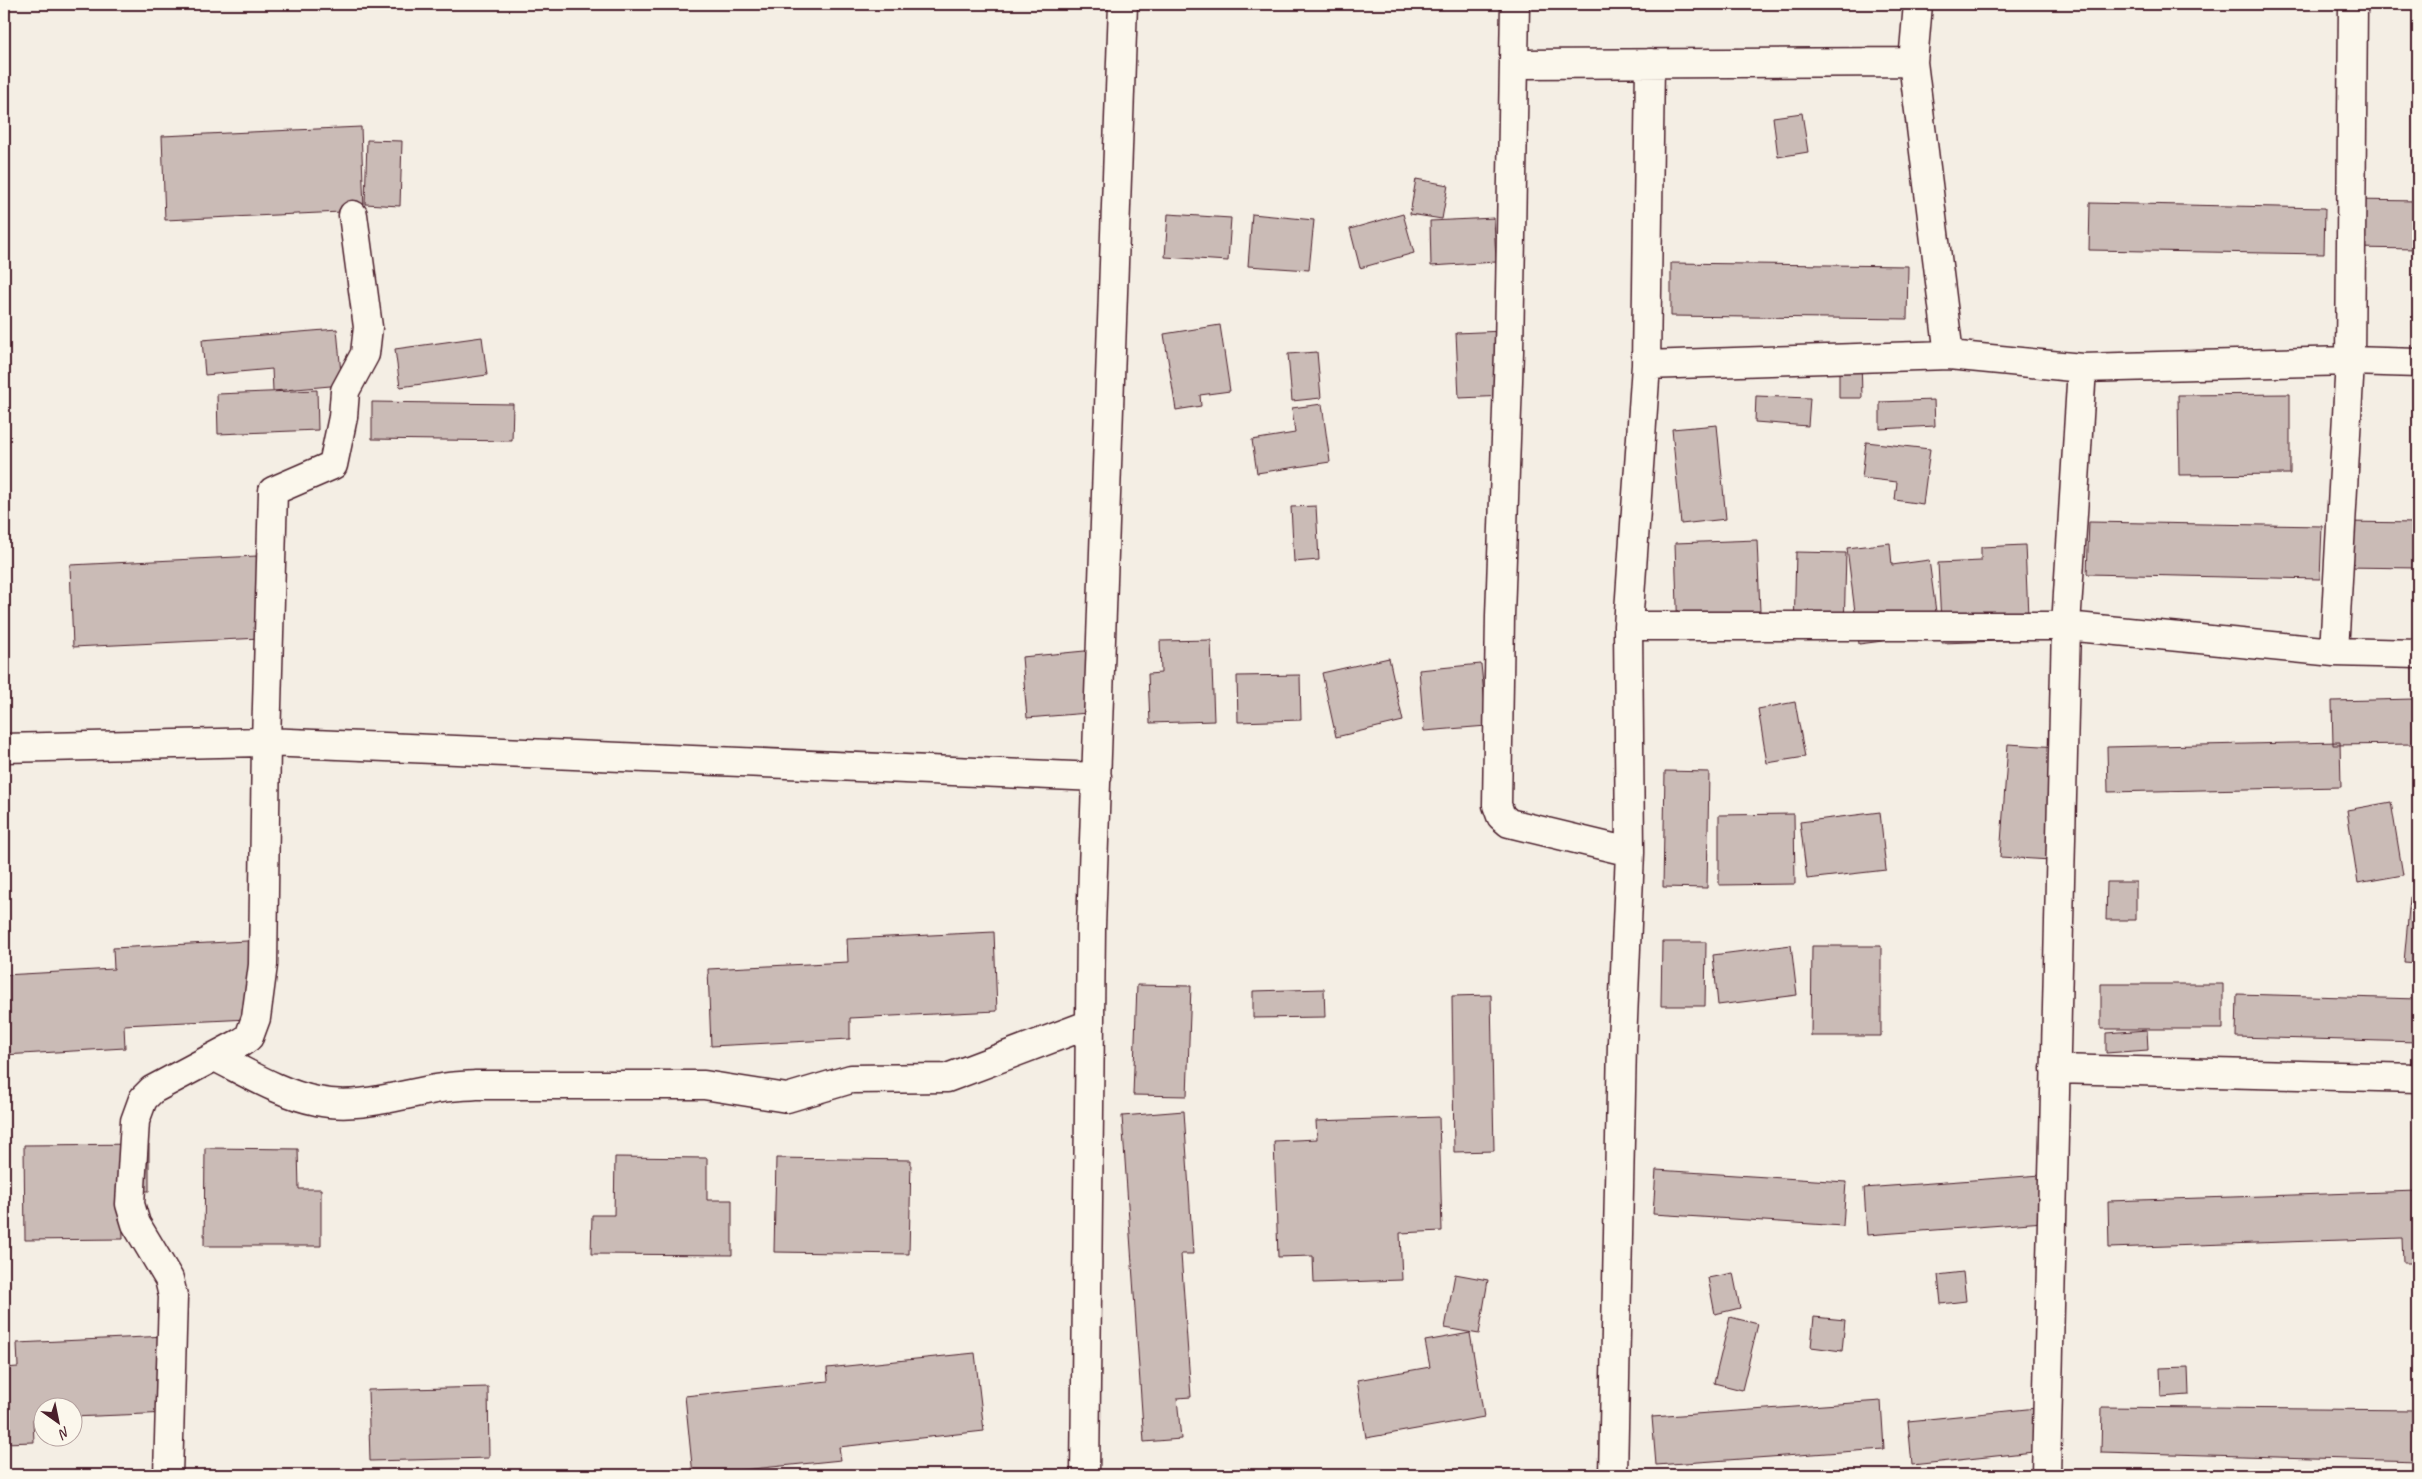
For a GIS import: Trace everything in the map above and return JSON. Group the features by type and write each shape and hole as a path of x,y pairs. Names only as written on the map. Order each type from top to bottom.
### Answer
{"street":[{"path":"1084,1475 1090,1024 1123,4"},
{"path":"1516,4 1509,341 1500,606 1497,805 1501,816 1509,823 1630,852"},
{"path":"1918,4 1913,62 1948,355"},
{"path":"2334,652 2350,361 2353,4"},
{"path":"1514,64 1913,62"},
{"path":"1613,1475 1622,1043 1630,852 1628,626 1646,365 1650,63"},
{"path":"168,1475 173,1296 165,1271 131,1214 135,1120 143,1099 152,1090 249,1037 256,1018 263,965 266,742 273,491 333,465 343,417 344,391 366,354 368,327 353,214"},
{"path":"1646,365 1948,355 2082,368 2350,361 2418,363"},
{"path":"2046,1475 2066,626 2082,368"},
{"path":"1628,626 2066,626 2334,652 2418,654"},
{"path":"4,748 266,742 1097,777"},
{"path":"214,1057 284,1091 316,1101 340,1104 365,1102 443,1088 476,1085 704,1085 787,1098 851,1079 947,1078 1090,1024"},
{"path":"2055,1069 2418,1078"}],"building":[{"path":"1802,113 1808,152 1778,157 1773,117"},
{"path":"361,127 364,211 165,220 162,136"},
{"path":"367,140 402,141 400,206 365,204"},
{"path":"1416,179 1448,185 1442,219 1410,214"},
{"path":"2354,200 2418,201 2418,249 2353,248"},
{"path":"2090,203 2325,208 2324,254 2089,250"},
{"path":"1168,214 1231,218 1228,261 1165,257"},
{"path":"1252,214 1314,220 1309,270 1248,266"},
{"path":"1403,214 1414,253 1360,268 1350,229"},
{"path":"1494,218 1496,262 1431,266 1430,221"},
{"path":"1671,263 1908,266 1907,319 1671,316"},
{"path":"1220,325 1230,391 1200,395 1201,406 1176,410 1164,334"},
{"path":"337,329 342,385 273,391 272,369 205,375 202,340"},
{"path":"1504,331 1506,396 1459,398 1456,333"},
{"path":"482,337 487,375 400,387 395,349"},
{"path":"1317,352 1321,398 1292,401 1288,354"},
{"path":"1861,354 1862,398 1839,398 1839,355"},
{"path":"317,390 318,430 218,434 217,394"},
{"path":"2290,394 2290,474 2179,475 2178,395"},
{"path":"1756,396 1810,398 1808,426 1755,422"},
{"path":"1934,400 1935,426 1880,429 1880,402"},
{"path":"372,402 513,404 512,441 372,439"},
{"path":"1322,404 1330,462 1257,473 1252,440 1295,433 1292,408"},
{"path":"1717,425 1726,519 1681,524 1672,429"},
{"path":"1866,442 1930,449 1923,504 1895,500 1897,482 1862,478"},
{"path":"1316,506 1319,560 1294,562 1291,507"},
{"path":"2089,522 2322,526 2320,579 2087,574"},
{"path":"2345,522 2418,523 2418,568 2344,567"},
{"path":"1757,540 1761,635 1678,638 1675,543"},
{"path":"1890,543 1892,565 1929,560 1939,634 1859,644 1847,548"},
{"path":"2025,545 2029,640 1942,643 1938,563 1981,561 1981,547"},
{"path":"1796,552 1846,553 1844,632 1794,631"},
{"path":"257,556 261,638 73,647 70,565"},
{"path":"1211,640 1214,721 1150,723 1148,674 1161,673 1160,641"},
{"path":"1095,650 1100,712 1027,718 1022,657"},
{"path":"1389,658 1403,721 1336,737 1322,673"},
{"path":"1481,664 1487,726 1424,731 1419,670"},
{"path":"1300,675 1301,720 1238,722 1237,676"},
{"path":"2414,699 2415,744 2333,745 2332,701"},
{"path":"1795,702 1805,757 1767,763 1758,709"},
{"path":"2340,742 2341,787 2108,792 2107,747"},
{"path":"2008,744 2076,748 2068,861 2000,857"},
{"path":"1665,771 1709,772 1707,888 1663,887"},
{"path":"2391,802 2403,875 2358,883 2347,810"},
{"path":"1880,812 1886,870 1807,879 1800,822"},
{"path":"1794,814 1795,884 1719,885 1719,815"},
{"path":"2107,882 2136,882 2136,920 2106,920"},
{"path":"2410,897 2418,897 2418,963 2404,962"},
{"path":"994,932 997,1011 850,1018 850,1039 711,1046 708,969 848,962 847,939"},
{"path":"266,940 270,1018 124,1025 125,1048 4,1055 4,975 114,969 113,948"},
{"path":"1662,942 1706,942 1705,1006 1661,1006"},
{"path":"1791,945 1797,995 1718,1005 1713,955"},
{"path":"1812,946 1881,946 1881,1036 1811,1036"},
{"path":"2101,984 2223,984 2223,1029 2101,1029"},
{"path":"1137,985 1191,986 1187,1096 1133,1095"},
{"path":"1324,989 1325,1017 1253,1018 1253,991"},
{"path":"2237,994 2418,999 2418,1042 2236,1037"},
{"path":"1491,995 1494,1151 1454,1152 1452,996"},
{"path":"2147,1030 2148,1050 2106,1053 2106,1033"},
{"path":"1184,1111 1193,1254 1181,1254 1191,1397 1177,1398 1181,1439 1144,1442 1122,1116"},
{"path":"1439,1117 1442,1231 1400,1233 1402,1280 1314,1283 1313,1256 1278,1257 1274,1141 1317,1139 1316,1121"},
{"path":"149,1144 149,1191 122,1191 123,1239 25,1240 24,1145"},
{"path":"205,1148 298,1149 299,1189 321,1189 321,1246 204,1246"},
{"path":"615,1157 707,1158 707,1200 732,1200 732,1255 591,1254 592,1215 614,1215"},
{"path":"776,1158 911,1160 909,1254 774,1252"},
{"path":"1656,1170 1846,1182 1843,1226 1653,1214"},
{"path":"2055,1174 2058,1221 1867,1235 1864,1188"},
{"path":"2418,1191 2418,1263 2403,1263 2402,1238 2109,1248 2108,1201"},
{"path":"1963,1272 1966,1301 1941,1304 1938,1275"},
{"path":"1733,1273 1740,1308 1715,1314 1708,1278"},
{"path":"1455,1274 1488,1280 1479,1334 1445,1328"},
{"path":"1730,1317 1758,1324 1742,1390 1714,1383"},
{"path":"1814,1317 1845,1320 1842,1351 1811,1347"},
{"path":"1470,1333 1484,1417 1366,1438 1357,1380 1430,1367 1425,1341"},
{"path":"167,1336 170,1413 82,1417 82,1396 32,1396 32,1442 4,1443 4,1368 18,1367 17,1343"},
{"path":"975,1353 984,1431 839,1447 841,1460 693,1475 685,1396 828,1381 827,1368"},
{"path":"2188,1367 2189,1395 2161,1397 2160,1368"},
{"path":"488,1387 489,1458 370,1461 368,1390"},
{"path":"1881,1401 1884,1449 1656,1465 1652,1417"},
{"path":"2047,1407 2052,1450 1912,1465 1908,1421"},
{"path":"2102,1407 2418,1410 2418,1461 2101,1452"}]}
